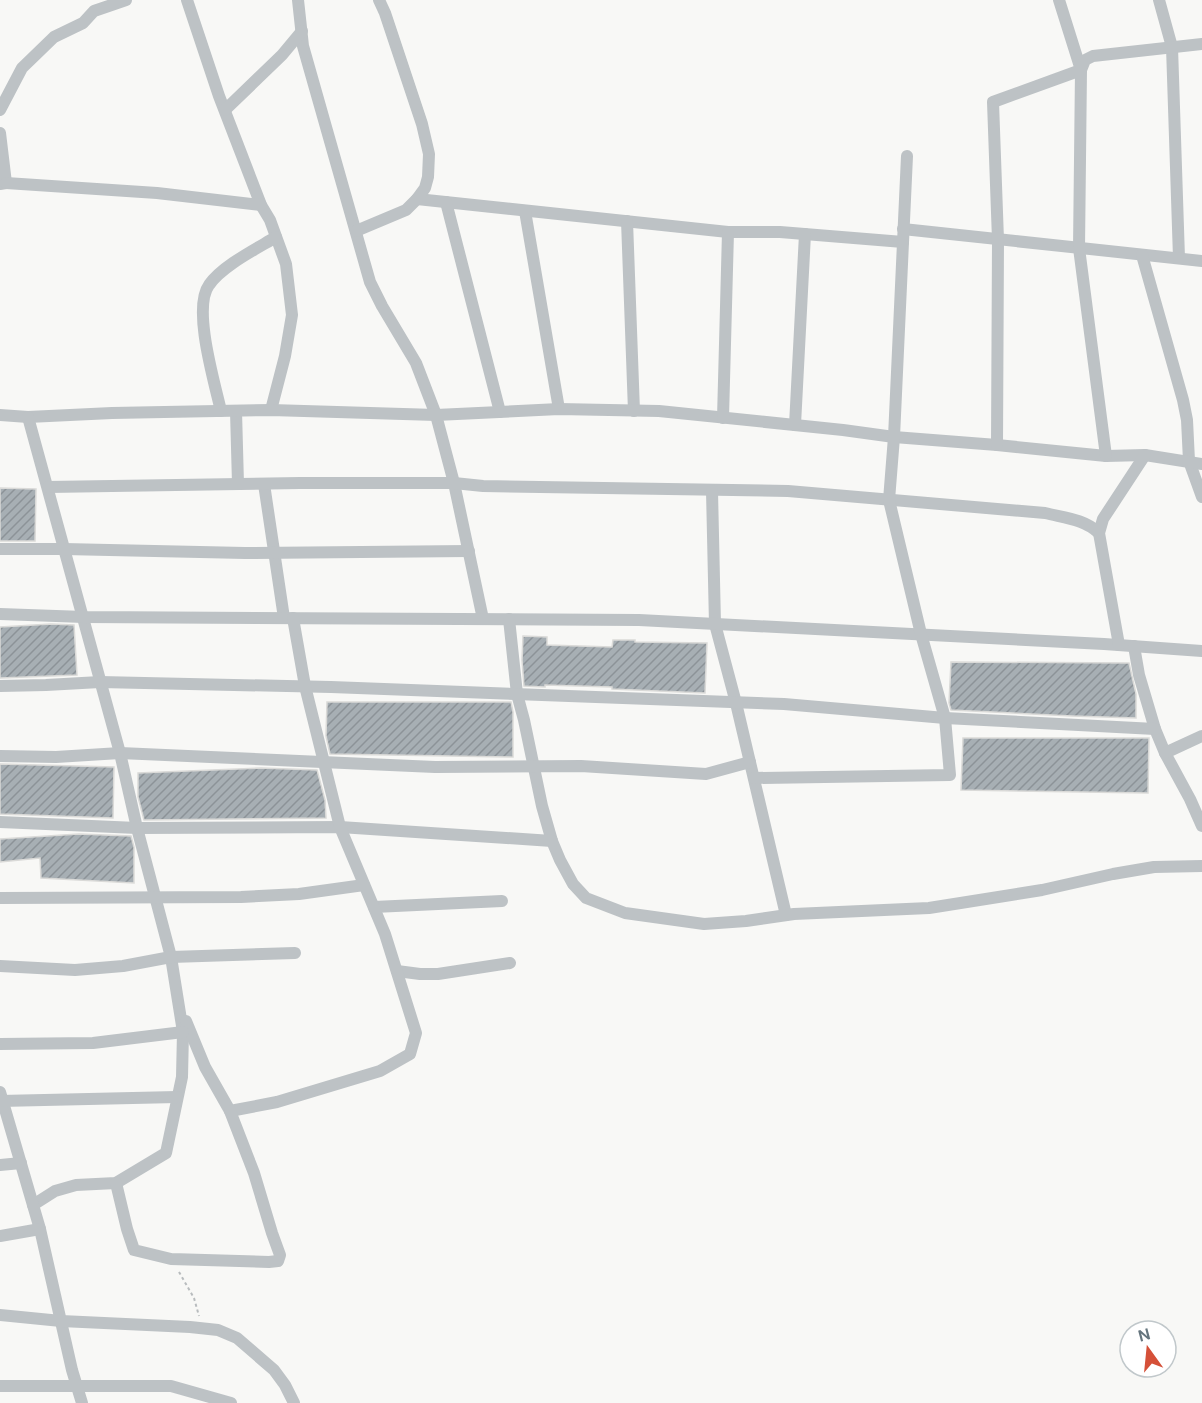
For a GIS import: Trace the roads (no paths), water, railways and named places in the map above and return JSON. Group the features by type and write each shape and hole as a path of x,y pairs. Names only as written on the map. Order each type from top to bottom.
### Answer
{"street":[{"path":"0,110 22,68 54,37 82,23 92,5 126,0"},
{"path":"187,0 225,111 286,264 292,315 285,356 271,410"},
{"path":"298,0 303,46 370,282 416,363 436,415 454,483 483,619"},
{"path":"356,231 406,210 417,200 425,188 428,177 429,154 422,124 379,0"},
{"path":"1059,0 1081,70 1079,248 1106,456"},
{"path":"1159,0 1172,47 1179,258"},
{"path":"225,111 282,55 302,31"},
{"path":"997,445 998,240 993,102 1081,70 1085,60 1094,56 1202,44"},
{"path":"0,133 3,183 157,193 261,205"},
{"path":"754,778 950,775 945,718 921,634 889,500 907,156"},
{"path":"417,200 728,232 998,240 1202,261"},
{"path":"446,202 500,412"},
{"path":"525,211 559,409"},
{"path":"627,221 634,411"},
{"path":"723,418 728,232"},
{"path":"795,425 805,234"},
{"path":"221,411 204,338 204,298 208,286 220,272 276,237"},
{"path":"1142,255 1183,400 1187,420 1189,461 1202,497"},
{"path":"0,415 28,417 271,410 436,415 559,409 659,411 894,437 1106,456 1145,455 1202,464"},
{"path":"236,411 238,484"},
{"path":"28,417 120,753 171,957 183,1032 182,1077 166,1153 116,1183 76,1185 55,1191 33,1205"},
{"path":"1119,645 1099,533 1103,519 1145,455"},
{"path":"48,487 454,483 483,486 788,491 1045,513 1080,521 1090,525 1099,533"},
{"path":"230,1111 277,1102 380,1071 410,1054 416,1033 386,934 340,827 289,618 264,484"},
{"path":"712,491 715,624 786,915"},
{"path":"0,549 275,552 469,551"},
{"path":"0,614 84,617 639,620 1202,651"},
{"path":"509,619 517,694 552,841 573,884 586,898 625,913 704,924 786,915 929,908 1042,890 1154,867 1202,866"},
{"path":"1134,646 1155,729 1202,826"},
{"path":"0,686 100,682 305,686 784,705 945,718 1155,729"},
{"path":"1165,753 1202,736"},
{"path":"0,756 56,757 120,753 435,766 581,766 706,774 750,762"},
{"path":"0,822 137,828 340,827 552,841"},
{"path":"0,898 241,897 299,894 364,885"},
{"path":"374,907 502,901"},
{"path":"0,966 75,969 123,966 171,957 295,953"},
{"path":"397,971 438,974 510,963"},
{"path":"116,1183 134,1250 171,1259 278,1261 280,1255 254,1173 230,1111 206,1067 178,1002"},
{"path":"0,1044 93,1042 183,1032"},
{"path":"82,1403 40,1229 1,1098 177,1097"},
{"path":"0,1165 21,1163"},
{"path":"0,1236 40,1229"},
{"path":"0,1315 218,1330 237,1338 274,1370 294,1403"},
{"path":"0,1386 171,1386 231,1403"}]}
